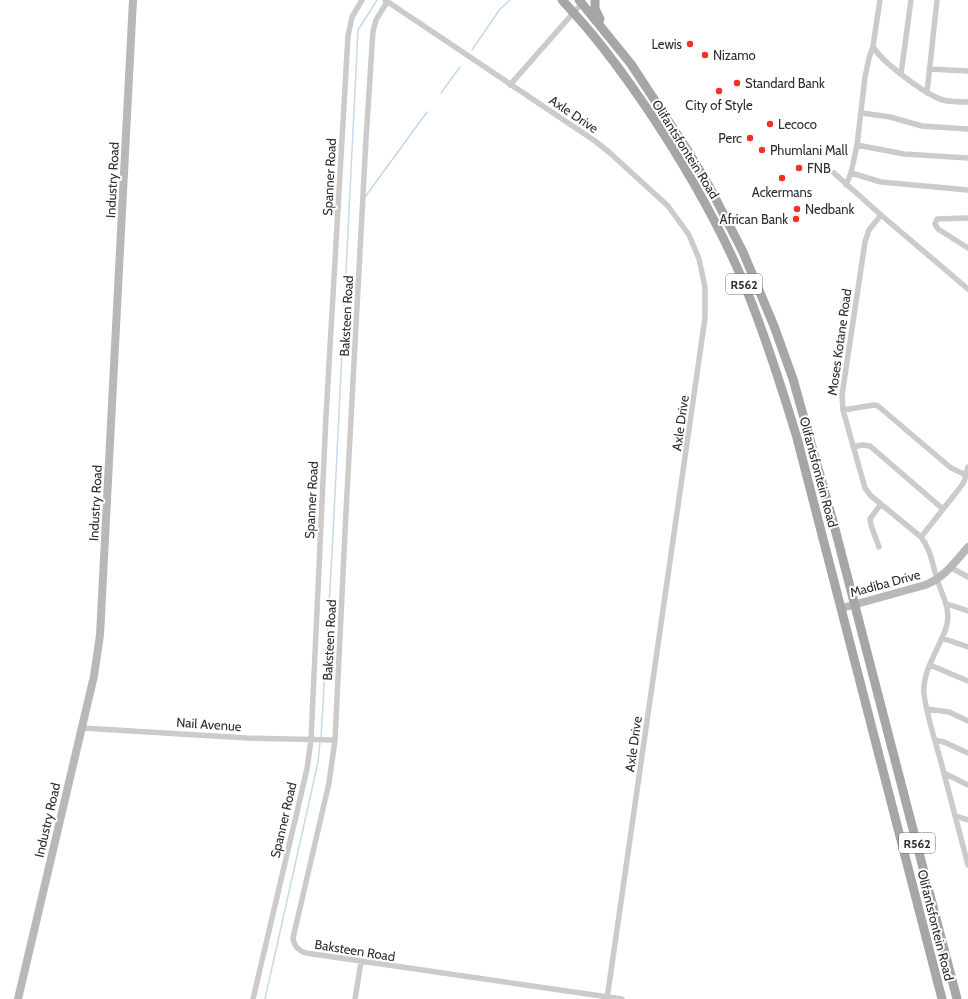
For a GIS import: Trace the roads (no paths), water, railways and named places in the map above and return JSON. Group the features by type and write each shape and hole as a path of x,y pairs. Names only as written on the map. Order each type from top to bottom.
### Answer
{"main road":[{"name":"Olifantsfontein Road","path":"562,0 593,35 643,102 678,156 713,218 756,314 780,382 806,473 942,999"},
{"path":"595,0 596,12 611,38"},
{"name":"Olifantsfontein Road","path":"580,1 611,38 639,76 688,151 729,224 762,296 793,380 834,525 957,999"}],"street":[{"name":"Industry Road","path":"18,999 96,666 100,635 133,0"},
{"name":"Spanner Road","path":"253,999 307,769 311,740 327,401 348,36 352,18 362,0"},
{"path":"846,184 851,172 857,145 867,66 873,46 880,0"},
{"path":"902,74 911,0"},
{"path":"927,93 937,0"},
{"name":"Axle Drive","path":"386,1 595,141 610,153 668,206 682,224 699,259 705,287 705,318 607,998"},
{"name":"Baksteen Road","path":"386,1 376,20 373,31 346,512 335,740 329,783 293,938 296,947 303,952 361,962 622,999"},
{"path":"510,85 573,13 580,1"},
{"path":"873,46 875,51 927,93 944,100 968,102"},
{"path":"929,69 968,71"},
{"path":"862,113 890,117 922,126 968,129"},
{"path":"857,145 904,154 968,158"},
{"path":"851,172 881,182 968,190"},
{"path":"834,173 968,289"},
{"name":"Moses Kotane Road","path":"881,215 869,230 865,242 842,395 843,410 865,488 881,504 921,537 929,548 937,580 947,604 947,627 930,665 924,686 927,709 968,865"},
{"path":"968,218 937,219 935,224 938,229 968,248"},
{"path":"843,410 874,405 878,406 951,468 966,475"},
{"path":"853,447 862,445 870,446 943,509"},
{"path":"921,537 959,489 968,467"},
{"path":"879,547 870,519 881,504"},
{"name":"Madiba Drive","path":"842,608 925,585 937,580 968,547"},
{"path":"950,567 968,577"},
{"path":"947,604 968,611"},
{"path":"942,638 968,647"},
{"path":"930,665 968,680"},
{"path":"927,709 949,712 968,721"},
{"name":"Nail Avenue","path":"82,728 247,738 335,740"},
{"path":"935,740 944,742 968,753"},
{"path":"944,773 968,785"},
{"path":"956,816 968,820"},
{"path":"355,999 361,962"}],"waterway":[{"path":"321,737 332,554 358,30 377,0"},
{"path":"472,50 500,9 510,0"},
{"path":"441,93 460,67"},
{"path":"365,197 427,112"},
{"path":"265,999 318,762 320,741"}],"place":[{"name":"Lewis","path":"690,44"},
{"name":"Nizamo","path":"705,55"},
{"name":"Standard Bank","path":"737,83"},
{"name":"City of Style","path":"719,91"},
{"name":"Lecoco","path":"770,124"},
{"name":"Perc","path":"750,138"},
{"name":"Phumlani Mall","path":"762,150"},
{"name":"FNB","path":"799,168"},
{"name":"Ackermans","path":"782,178"},
{"name":"Nedbank","path":"797,209"},
{"name":"African Bank","path":"796,219"}]}
